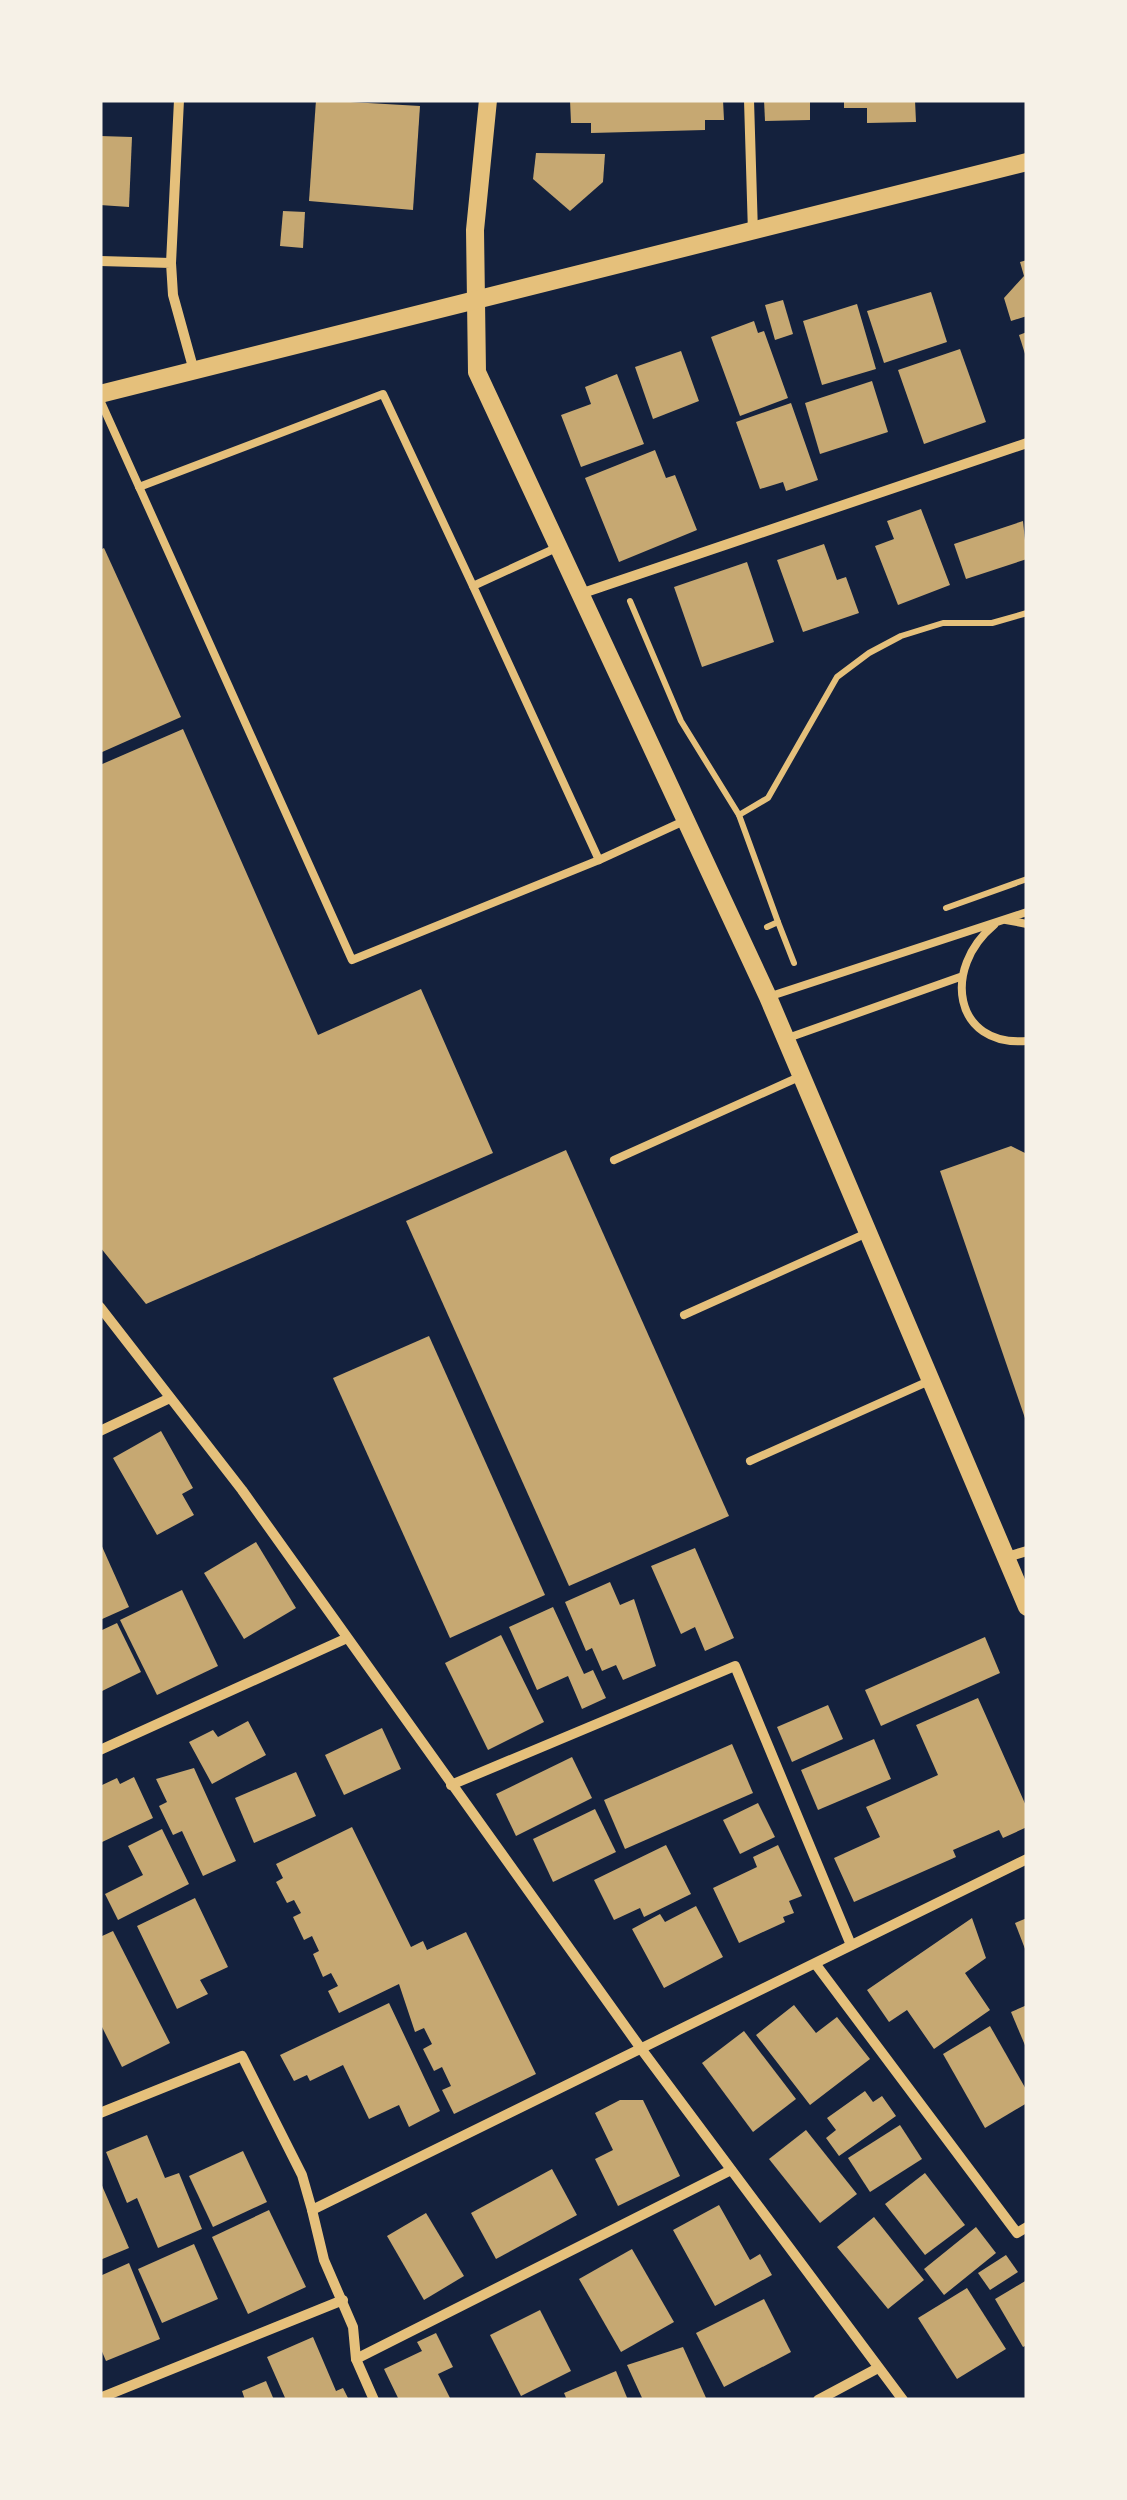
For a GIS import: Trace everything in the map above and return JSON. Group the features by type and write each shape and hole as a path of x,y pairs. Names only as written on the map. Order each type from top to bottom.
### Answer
{"street":[{"path":"179,100 171,264 174,295 194,371"},
{"path":"488,100 475,230 477,372 738,940 768,997 1027,1607"},
{"path":"749,100 753,233"},
{"path":"100,397 1027,162"},
{"path":"100,261 171,264"},
{"path":"580,594 1027,443"},
{"path":"100,1307 242,1490 642,2050 903,2400"},
{"path":"100,1431 170,1398"},
{"path":"1007,1557 1027,1550"},
{"path":"100,1750 345,1639"},
{"path":"451,1785 735,1666 851,1945"},
{"path":"312,2210 818,1966 851,1945 1027,1859"},
{"path":"818,1966 1017,2232 1027,2227"},
{"path":"100,2113 242,2056 302,2175 324,2260 353,2327 356,2358 374,2400"},
{"path":"356,2358 731,2170"},
{"path":"100,2398 343,2300"},
{"path":"818,2400 878,2368"}],"lane":[{"path":"139,487 382,394 599,860"},
{"path":"100,397 352,960 599,860 684,821"},
{"path":"473,586 558,548"},
{"path":"768,997 1027,912"},
{"path":"1001,920 1027,924"},
{"path":"1001,920 966,954 960,977 970,1016 984,1030 1002,1040 1027,1041"},
{"path":"786,1040 960,977"},
{"path":"614,1160 800,1077"},
{"path":"684,1315 867,1233"},
{"path":"750,1461 931,1380"}],"path":[{"path":"622,581 681,721 739,815 795,964 812,957"},
{"path":"739,815 768,798 836,677 869,653 901,636 943,623 992,623 1027,613"},
{"path":"938,912 1027,879"},
{"path":"738,940 778,922"}],"building":[{"path":"316,100 420,106 413,210 309,201"},
{"path":"570,100 723,100 724,120 705,120 705,130 591,133 591,123 571,123"},
{"path":"764,100 810,100 810,120 765,121"},
{"path":"844,100 915,100 916,122 867,123 867,108 844,108"},
{"path":"100,136 132,137 129,207 100,205"},
{"path":"536,153 605,154 603,182 570,211 533,179"},
{"path":"283,211 305,212 303,248 280,246"},
{"path":"1027,260 1027,316 1011,321 1004,298 1024,276 1020,262"},
{"path":"931,292 947,342 884,363 867,311"},
{"path":"783,300 793,334 775,340 765,305"},
{"path":"857,304 876,369 822,385 803,321"},
{"path":"754,321 758,333 764,331 788,398 740,416 711,337"},
{"path":"1027,332 1027,357 1026,357 1019,335"},
{"path":"960,349 986,422 924,444 898,370"},
{"path":"681,351 699,401 653,419 635,367"},
{"path":"617,374 644,444 581,467 561,415 591,404 585,387"},
{"path":"872,381 888,432 820,454 805,403"},
{"path":"791,403 818,480 786,491 783,482 760,489 736,422"},
{"path":"655,450 666,478 675,475 697,530 619,562 585,478"},
{"path":"921,509 950,585 898,605 875,546 894,539 887,521"},
{"path":"1023,521 1027,559 966,579 954,544"},
{"path":"824,544 837,580 846,577 859,613 803,632 777,560"},
{"path":"104,548 181,717 100,753 100,550"},
{"path":"747,562 774,642 702,667 674,587"},
{"path":"183,729 318,1035 421,989 493,1153 146,1304 100,1247 100,765"},
{"path":"1011,1146 1027,1154 1026,1421 940,1171"},
{"path":"566,1150 729,1516 569,1586 406,1221"},
{"path":"429,1336 545,1595 450,1638 333,1378"},
{"path":"161,1431 193,1488 182,1494 194,1515 157,1535 113,1458"},
{"path":"100,1542 129,1607 100,1620"},
{"path":"256,1542 296,1608 244,1639 204,1573"},
{"path":"695,1548 734,1638 705,1651 695,1627 681,1634 651,1566"},
{"path":"610,1582 620,1605 634,1599 656,1666 623,1680 616,1665 602,1671 592,1648 586,1651 565,1602"},
{"path":"182,1590 218,1666 157,1695 120,1620"},
{"path":"553,1607 584,1674 593,1670 606,1698 582,1709 568,1676 537,1690 509,1627"},
{"path":"117,1623 141,1672 100,1692 100,1631"},
{"path":"501,1635 544,1722 488,1750 445,1663"},
{"path":"985,1637 1000,1673 881,1726 865,1690"},
{"path":"978,1698 1027,1808 1027,1827 1003,1838 999,1830 953,1850 956,1857 854,1902 834,1858 880,1837 866,1807 938,1775 916,1725"},
{"path":"828,1705 843,1739 792,1762 777,1727"},
{"path":"248,1721 266,1755 212,1784 189,1742 213,1730 218,1737"},
{"path":"382,1728 401,1769 344,1795 325,1755"},
{"path":"874,1739 891,1779 818,1810 801,1770"},
{"path":"732,1744 753,1793 625,1849 604,1800"},
{"path":"572,1757 592,1798 516,1836 496,1794"},
{"path":"194,1768 236,1861 203,1876 182,1831 173,1835 159,1806 167,1802 156,1779"},
{"path":"296,1772 316,1816 254,1843 235,1798"},
{"path":"134,1777 153,1818 100,1843 100,1786 117,1778 120,1784"},
{"path":"758,1803 775,1837 740,1854 723,1820"},
{"path":"595,1809 616,1852 553,1882 533,1839"},
{"path":"352,1827 411,1947 423,1941 427,1950 466,1932 536,2074 454,2114 442,2090 451,2086 442,2067 434,2071 423,2049 432,2044 424,2028 415,2032 399,1984 339,2013 328,1991 338,1986 331,1973 323,1977 313,1954 319,1951 312,1936 304,1940 293,1917 301,1913 294,1900 287,1903 276,1882 283,1878 276,1864"},
{"path":"162,1829 189,1884 118,1920 105,1894 143,1875 128,1846"},
{"path":"666,1845 691,1894 644,1917 640,1908 614,1920 594,1880"},
{"path":"778,1845 802,1896 789,1901 794,1913 783,1917 785,1922 739,1943 713,1888 757,1867 753,1857"},
{"path":"195,1898 228,1967 200,1980 208,1994 177,2009 137,1926"},
{"path":"696,1906 723,1957 664,1988 632,1929 660,1914 665,1922"},
{"path":"972,1918 986,1958 965,1973 990,2010 934,2049 907,2010 889,2022 867,1990"},
{"path":"1027,1918 1027,1954 1015,1923"},
{"path":"113,1931 170,2043 122,2067 100,2023 100,1937"},
{"path":"389,2003 440,2111 409,2127 399,2105 369,2119 343,2065 310,2081 307,2075 294,2081 280,2055"},
{"path":"794,2005 816,2033 837,2017 870,2059 810,2105 756,2035"},
{"path":"1027,2005 1027,2050 1011,2012"},
{"path":"990,2026 1027,2091 1027,2103 985,2128 943,2054"},
{"path":"744,2031 796,2099 753,2132 702,2063"},
{"path":"865,2091 873,2102 882,2096 896,2116 839,2156 826,2138 836,2130 827,2118"},
{"path":"620,2100 643,2100 680,2176 618,2206 595,2159 613,2150 595,2113"},
{"path":"900,2125 922,2159 870,2192 848,2158"},
{"path":"806,2130 857,2194 820,2223 769,2159"},
{"path":"147,2135 165,2178 179,2173 202,2229 158,2248 137,2198 127,2203 106,2152"},
{"path":"243,2151 267,2202 213,2227 189,2176"},
{"path":"552,2169 577,2215 496,2259 471,2213"},
{"path":"925,2173 965,2225 925,2255 885,2204"},
{"path":"100,2181 129,2248 100,2260"},
{"path":"719,2205 750,2260 760,2254 772,2275 715,2306 673,2230"},
{"path":"269,2210 306,2287 248,2314 212,2237"},
{"path":"426,2213 464,2276 424,2300 387,2236"},
{"path":"874,2217 924,2280 888,2309 837,2247"},
{"path":"976,2227 996,2253 944,2295 924,2269"},
{"path":"194,2244 218,2299 162,2323 138,2269"},
{"path":"632,2249 674,2322 621,2352 579,2279"},
{"path":"1006,2255 1018,2272 990,2290 978,2273"},
{"path":"129,2263 160,2339 106,2361 100,2347 100,2276"},
{"path":"1027,2280 1027,2345 1023,2347 995,2299"},
{"path":"967,2288 1006,2349 957,2379 918,2318"},
{"path":"764,2299 791,2352 724,2387 696,2333"},
{"path":"540,2310 571,2371 521,2396 490,2335"},
{"path":"436,2333 453,2367 438,2374 451,2400 399,2400 384,2369 422,2351 417,2342"},
{"path":"313,2337 336,2391 343,2388 349,2400 286,2400 267,2357"},
{"path":"683,2347 707,2400 643,2400 627,2365"},
{"path":"616,2371 628,2400 567,2400 564,2393"},
{"path":"266,2381 274,2400 245,2400 242,2391"}]}
